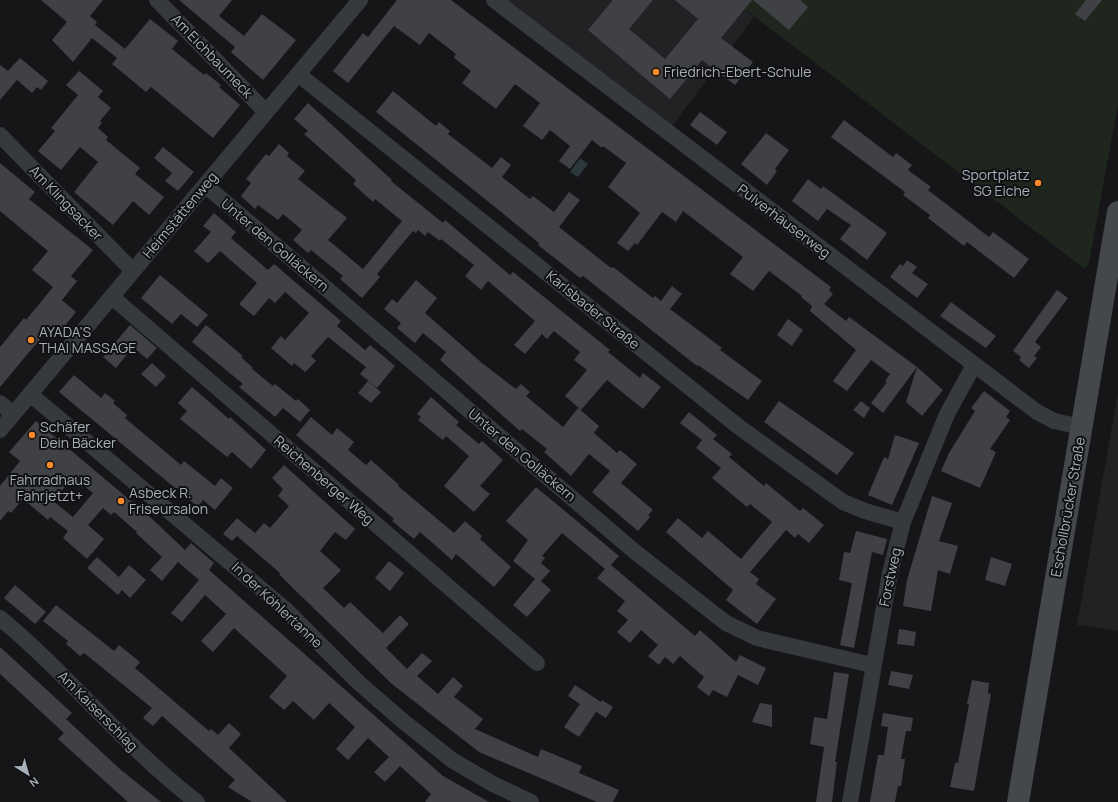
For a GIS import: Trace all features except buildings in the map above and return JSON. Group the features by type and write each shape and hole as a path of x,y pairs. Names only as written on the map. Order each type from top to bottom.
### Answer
{"main road":[{"name":"Eschollbrücker Straße","path":"1018,802 1118,212"}],"street":[{"name":"Am Eichbaumeck","path":"157,0 266,112"},
{"name":"Heimstättenweg","path":"0,430 360,0"},
{"name":"Pulverhäuserweg","path":"494,0 974,365 1045,417 1062,423 1082,427"},
{"name":"Karlsbader Straße","path":"298,74 739,427 843,502 865,511 903,522"},
{"name":"Am Klingsacker","path":"0,135 133,271"},
{"name":"Unter den Golläckern","path":"205,185 634,550 726,623 757,638 872,665"},
{"name":"Reichenberger Weg","path":"112,297 537,663"},
{"name":"Forstweg","path":"850,802 872,665 890,573 903,522 947,414 974,365"},
{"name":"In der Köhlertanne","path":"30,394 279,604 359,683 404,722 452,760 494,784 531,802"},
{"path":"0,404 13,414"},
{"name":"Am Kaiserschlag","path":"0,618 61,674 139,751 197,802"}],"shaded area":[{"name":"Friedrich-Ebert-Schule","path":"505,0 733,0 754,17 672,126"},
{"name":"Sportplatz SG Eiche","path":"733,0 1118,0 1118,104 1089,263 1085,269"},
{"path":"580,158 588,164 578,177 570,172"},
{"path":"1118,392 1118,631 1077,625"}],"place":[{"name":"Friedrich-Ebert-Schule","path":"656,72"},
{"name":"Sportplatz SG Eiche","path":"1038,183"},
{"name":"AYADA’S THAI MASSAGE","path":"31,340"},
{"name":"Schäfer Dein Bäcker","path":"32,435"},
{"name":"Fahrradhaus Fahrjetzt+","path":"50,465"},
{"name":"Asbeck R. Friseursalon","path":"121,501"}]}
